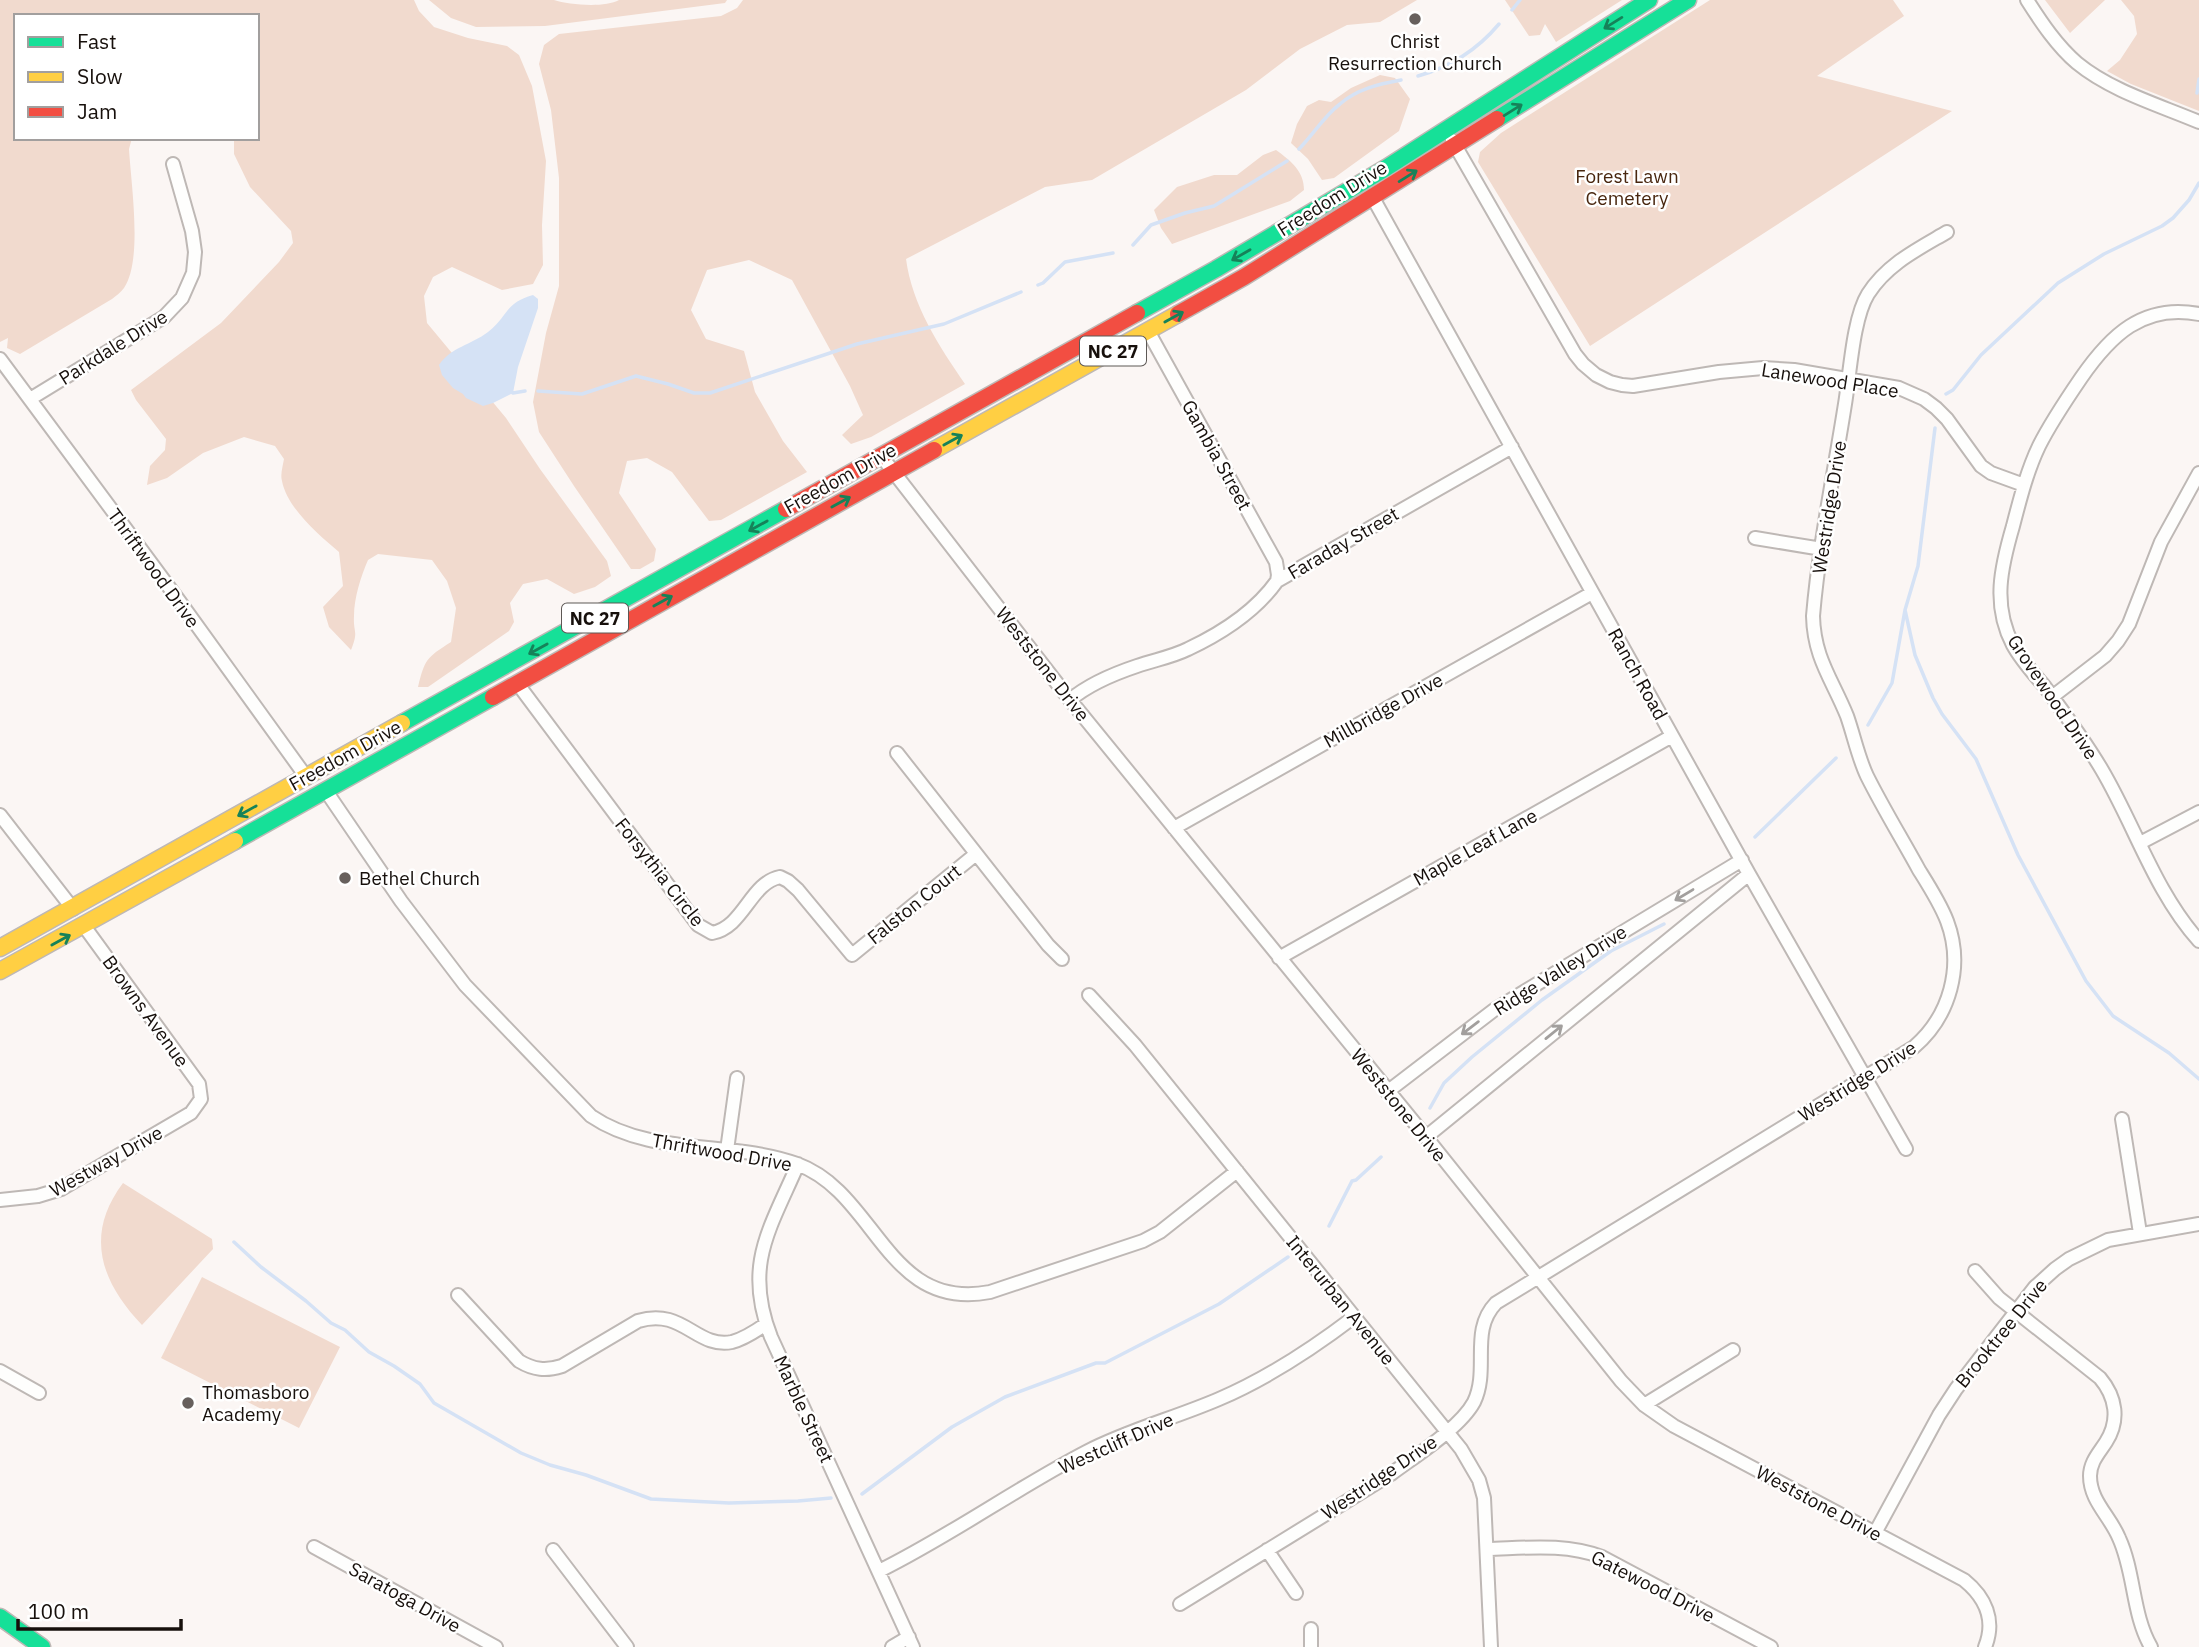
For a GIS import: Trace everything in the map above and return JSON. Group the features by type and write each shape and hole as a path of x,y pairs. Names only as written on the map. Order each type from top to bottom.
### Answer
{"main road":[{"name":"Freedom Drive","path":"0,948 882,457 1316,211 1649,0"},
{"path":"1658,19 1676,0"},
{"name":"Freedom Drive","path":"0,971 1244,277 1688,0"},
{"path":"326,791 341,771 467,698 484,686 490,676"},
{"path":"164,881 169,871 297,797 307,778"},
{"path":"0,1617 42,1647"}],"street":[{"path":"2027,0 2047,29 2078,64 2108,83 2199,122"},
{"name":"Lanewood Place","path":"1446,130 1575,354 1596,375 1610,382 1633,386 1763,368 1899,388 1924,399 1947,419 1981,466 1991,473 2024,485"},
{"name":"Parkdale Drive","path":"30,399 164,317 182,298 193,273 195,252 192,231 173,164"},
{"name":"Ranch Road","path":"1373,198 1749,874 1906,1149"},
{"name":"Westridge Drive","path":"1180,1604 1391,1474 1465,1415 1474,1402 1482,1368 1481,1327 1484,1317 1496,1303 1914,1047 1933,1028 1942,1013 1949,998 1955,970 1955,956 1947,920 1867,775 1847,718 1821,662 1813,616 1858,322 1868,295 1884,273 1947,232"},
{"name":"Grovewood Drive","path":"2199,314 2170,313 2144,319 2106,345 2038,447 2024,485 2000,574 2000,605 2012,643 2087,744 2171,904 2199,941"},
{"name":"Gambia Street","path":"1148,331 1276,562 1277,581"},
{"name":"Thriftwood Drive","path":"0,359 307,778"},
{"name":"Faraday Street","path":"1070,700 1099,681 1188,650 1251,611 1277,581 1511,447"},
{"name":"Weststone Drive","path":"882,457 1070,700 1621,1381 1644,1405 1674,1426 1975,1588 1987,1608 1990,1623 1985,1647"},
{"path":"2052,697 2105,656 2118,641 2129,624 2161,542 2199,473"},
{"path":"1755,538 1822,549"},
{"name":"Millbridge Drive","path":"1174,828 1592,593"},
{"name":"Forsythia Circle","path":"517,682 602,799 704,929 712,933 727,928 766,883 780,877 797,890 852,955"},
{"name":"Maple Leaf Lane","path":"1279,958 1672,736"},
{"path":"897,753 1048,945 1062,959"},
{"name":"Thriftwood Drive","path":"326,791 401,901 465,985 591,1116 606,1126 651,1140 771,1156 799,1164 836,1188 896,1260 915,1277 940,1291 976,1295 990,1292 1143,1241 1170,1225 1237,1171"},
{"path":"2140,843 2199,812"},
{"path":"0,815 73,909"},
{"name":"Falston Court","path":"852,955 976,854"},
{"name":"Ridge Valley Drive","path":"1387,1092 1494,1010 1742,860"},
{"name":"Ridge Valley Drive","path":"1426,1138 1749,874"},
{"name":"Browns Avenue","path":"84,926 199,1084 201,1099"},
{"name":"Interurban Avenue","path":"1089,995 1135,1045 1461,1449 1479,1480 1486,1510 1491,1647"},
{"path":"727,1150 737,1078"},
{"name":"Westway Drive","path":"0,1200 38,1196 61,1189 191,1113 201,1099"},
{"path":"2122,1119 2140,1233"},
{"name":"Marble Street","path":"799,1164 766,1239 759,1266 759,1295 766,1324 911,1642"},
{"name":"Brooktree Drive","path":"1875,1533 1956,1388 2035,1287 2068,1259 2101,1242 2199,1224"},
{"path":"1975,1271 1987,1286 2016,1311 2100,1378 2110,1392 2115,1406 2115,1418 2108,1439 2092,1465 2092,1491 2120,1539 2143,1629 2151,1647"},
{"path":"458,1295 519,1361 540,1369 562,1366 649,1317 673,1320 717,1342 739,1340 766,1324"},
{"name":"Westcliff Drive","path":"879,1571 953,1532 1086,1452 1219,1399 1251,1383 1310,1351 1354,1317"},
{"path":"1644,1405 1733,1350"},
{"path":"0,1371 39,1393"},
{"name":"Saratoga Drive","path":"314,1547 496,1647"},
{"name":"Gatewood Drive","path":"1487,1549 1568,1547 1586,1551 1771,1647"},
{"path":"553,1550 627,1647"},
{"path":"1267,1550 1296,1593"},
{"path":"1311,1629 1311,1647"},
{"path":"892,1647 911,1642"}],"green space":[{"path":"0,0 414,0 419,11 434,27 507,46 519,55 532,86 546,161 542,225 543,265 533,284 502,290 452,267 433,277 424,296 427,323 506,418 607,561 611,576 595,587 574,594 547,579 523,584 510,603 514,622 509,631 428,687 418,687 428,660 451,642 456,608 447,581 432,560 378,554 368,560 357,595 355,635 351,650 329,627 323,607 343,586 339,552 322,538 290,501 281,479 284,459 275,446 244,437 203,453 167,478 147,485 150,466 165,450 166,439 131,390 221,323 279,262 293,243 291,231 250,187 234,154 234,140 259,140 259,14 14,14 14,140 131,140 129,149 134,241 130,275 123,289 112,299 20,354 7,348 8,338 0,342"},
{"path":"429,0 554,0 587,5 619,0 727,0 725,3 545,26 476,27 451,18"},
{"path":"743,0 1417,0 1380,22 1347,25 1300,49 1246,90 1092,180 1045,187 906,259 920,309 936,340 965,384 871,437 851,444 842,435 863,415 792,280 749,260 707,270 691,310 706,339 744,351 755,392 783,441 807,472 721,520 709,521 672,472 647,458 627,461 619,493 656,549 654,561 640,569 631,569 539,432 533,402 546,333 559,286 559,178 551,110 539,64 544,45 559,34 721,16 737,8"},
{"path":"1505,0 1622,0 1556,42 1545,24 1540,35 1529,36"},
{"name":"Forest Lawn Cemetery","path":"1710,0 1893,0 1904,16 1817,76 1952,111 1590,346 1478,162 1480,152 1501,133"},
{"path":"2045,0 2105,0 2070,33"},
{"path":"2121,0 2199,0 2199,111 2131,84 2107,71 2120,60 2137,34 2134,16"},
{"path":"1380,75 1395,78 1410,99 1399,131 1334,178 1322,180 1308,159 1291,143 1297,124 1307,106 1319,100 1331,102 1351,88"},
{"path":"1276,150 1299,172 1304,190 1290,201 1172,244 1161,228 1154,210 1177,187 1214,175 1237,175 1263,155"},
{"path":"123,1183 212,1239 213,1249 142,1325 116,1292 102,1257 104,1221 111,1202"},
{"path":"202,1277 340,1347 299,1428 161,1358"}],"water":[{"path":"533,295 538,299 538,308 518,367 513,393 483,406 466,398 442,375 439,365 449,354 488,332 516,302"}],"waterway":[{"path":"1512,10 1520,0"},
{"path":"1418,76 1463,56 1499,24"},
{"path":"2197,93 2199,79"},
{"path":"1299,149 1329,114 1354,94 1401,80"},
{"path":"1133,245 1151,225 1214,206 1287,161"},
{"path":"1946,394 1953,390 1981,355 2058,283 2104,254 2162,226 2189,200 2199,183"},
{"path":"1038,285 1065,262 1113,253"},
{"path":"538,391 582,394 636,376 694,393 710,393 857,344 944,324 1021,292"},
{"path":"510,391 525,391"},
{"path":"1868,725 1892,683 1905,610 1918,566 1935,428"},
{"path":"1905,610 1915,655 1933,698 1976,759 2018,855 2086,981 2113,1016 2169,1053 2199,1079"},
{"path":"1755,837 1836,758"},
{"path":"1430,1108 1444,1083 1542,1000 1611,951 1664,924"},
{"path":"1329,1226 1352,1181 1381,1157"},
{"path":"234,1242 331,1323 345,1330 369,1352 420,1384 434,1403 521,1453 651,1499 729,1503 831,1498"},
{"path":"862,1494 952,1427 1005,1397 1096,1363 1105,1363 1219,1304 1288,1257"}],"traffic: fast":[{"path":"1137,313 1386,168 1649,0"},
{"path":"1497,119 1688,0"},
{"path":"402,723 786,509"},
{"path":"235,841 493,697"},
{"path":"0,1617 42,1647"}],"traffic: slow":[{"path":"934,450 1178,314"},
{"path":"0,948 402,723"},
{"path":"0,971 235,841"}],"traffic: jam":[{"path":"1178,314 1244,277 1497,119"},
{"path":"786,509 1137,313"},
{"path":"493,697 934,450"}],"place":[{"name":"Christ Resurrection Church","path":"1415,19"},
{"name":"Bethel Church","path":"345,878"},
{"name":"Thomasboro Academy","path":"188,1403"}]}
